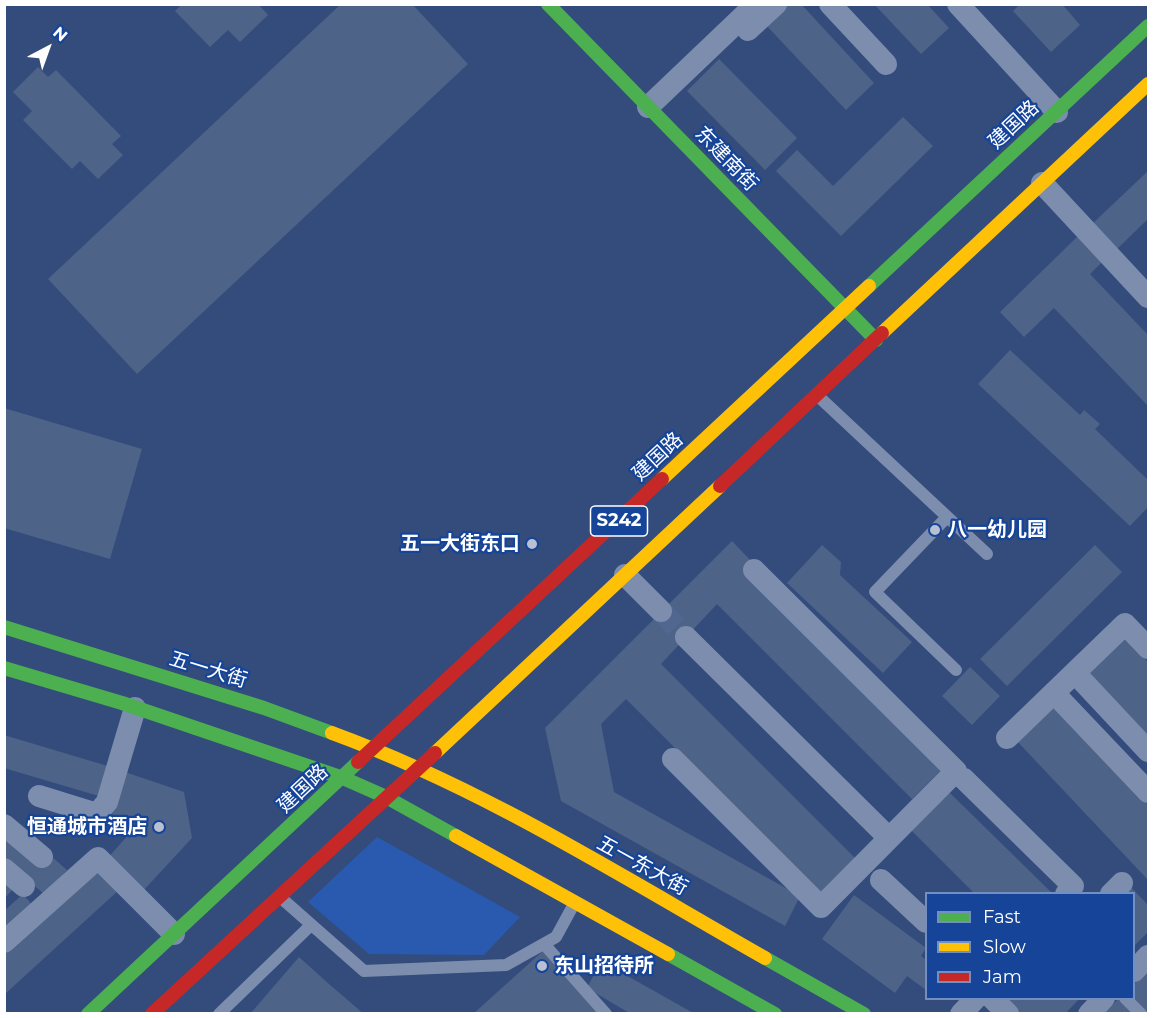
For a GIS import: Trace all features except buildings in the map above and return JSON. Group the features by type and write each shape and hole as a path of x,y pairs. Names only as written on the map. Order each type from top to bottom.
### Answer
{"main road":[{"name":"东建南街","path":"548,4 876,340"},
{"name":"建国路","path":"88,1014 1149,26"},
{"name":"S242","path":"152,1014 420,767 1149,84"},
{"name":"五一大街","path":"4,627 264,708 376,747 398,757"},
{"path":"4,668 135,708 343,778 386,798 575,903 748,1007 775,1014"},
{"name":"五一东大街","path":"398,757 503,810 864,1014"}],"street":[{"path":"648,107 756,4"},
{"path":"725,52 776,4"},
{"path":"830,4 886,64"},
{"path":"958,4 1057,112"},
{"path":"1042,183 1149,297"},
{"path":"673,759 821,907 956,771 754,570"},
{"path":"625,575 661,611"},
{"path":"1007,738 1125,624 1149,648"},
{"path":"686,637 890,838"},
{"path":"1075,673 1149,751"},
{"path":"1054,693 1149,792"},
{"path":"39,796 97,814 107,802 135,708"},
{"path":"964,779 1073,886 1068,892"},
{"path":"4,825 42,857"},
{"path":"4,942 98,858 174,934"},
{"path":"4,869 24,886"},
{"path":"881,880 925,920"},
{"path":"1135,970 1149,956"},
{"path":"944,1014 955,1000"},
{"path":"961,1014 975,1000"},
{"path":"993,1000 1008,1014"},
{"path":"1089,1014 1103,1000"}],"lane":[{"path":"817,396 987,554"},
{"path":"947,518 875,592 956,670"},
{"path":"279,896 364,971 506,965 556,937 575,903"},
{"path":"219,1014 311,925"},
{"path":"544,944 606,1014"},
{"path":"1126,1000 1141,1014"}],"shaded area":[{"path":"377,837 520,917 484,955 369,954 308,902"}],"tunnel":[{"path":"661,611 686,637"}],"traffic: fast":[{"path":"548,4 876,340"},
{"path":"869,286 1148,26"},
{"path":"4,627 264,708 332,733"},
{"path":"4,668 122,703 343,778 386,797 456,836"},
{"path":"88,1014 358,762"},
{"path":"668,954 775,1014"},
{"path":"765,958 864,1014"}],"traffic: slow":[{"path":"882,333 1148,84"},
{"path":"662,479 869,286"},
{"path":"435,753 720,486"},
{"path":"332,733 389,755 553,836 765,958"},
{"path":"456,836 668,954"}],"traffic: jam":[{"path":"720,486 882,333"},
{"path":"358,762 662,479"},
{"path":"152,1014 435,753"}],"place":[{"name":"八一幼儿园","path":"935,530"},
{"name":"五一大街东口","path":"532,544"},
{"name":"恒通城市酒店","path":"159,827"},
{"name":"东山招待所","path":"542,966"}]}
